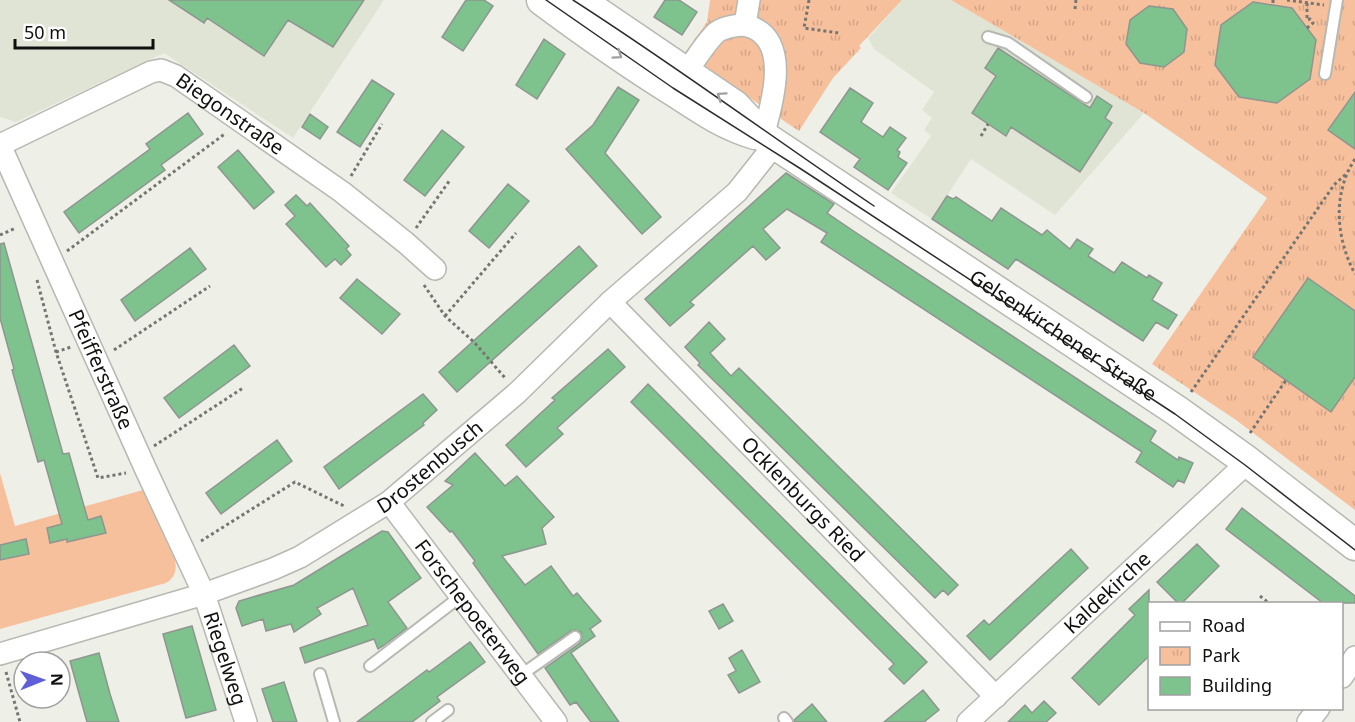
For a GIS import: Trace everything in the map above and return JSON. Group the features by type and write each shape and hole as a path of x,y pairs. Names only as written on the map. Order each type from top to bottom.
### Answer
{"main road":[{"name":"Gelsenkirchener Straße","path":"542,0 629,63 720,121 769,140"},
{"name":"Gelsenkirchener Straße","path":"579,0 735,106 769,140 1177,411 1248,448 1355,545"}],"street":[{"path":"745,25 749,0"},
{"path":"686,72 716,33 726,28 745,25 760,31 767,38 777,69 769,140"},
{"name":"Biegonstraße","path":"2,153 151,72 161,70 176,76 342,192 406,243 433,268"},
{"name":"Drostenbusch","path":"1,654 204,594 300,558 389,502 517,393 610,302 737,192 769,140"},
{"name":"Pfeifferstraße","path":"2,153 142,463 204,594"},
{"name":"Ocklenburgs Ried","path":"610,302 996,697"},
{"name":"Kaldekirche","path":"968,722 1248,448"},
{"name":"Forschepoeterweg","path":"389,502 556,722"},
{"name":"Riegelweg","path":"204,594 246,722"},
{"path":"1343,674 1355,657"},
{"path":"1308,722 1317,710"}],"lane":[{"path":"1325,74 1336,0"},
{"path":"988,37 1008,43 1086,97"},
{"path":"370,666 461,596"},
{"path":"521,675 575,638"},
{"path":"320,674 334,722"},
{"path":"432,722 447,710"}],"path":[{"path":"809,0 804,28 839,33"},
{"path":"1075,9 1077,0"},
{"path":"1273,0 1273,5"},
{"path":"1287,0 1325,5 1325,0"},
{"path":"1307,3 1307,20 1310,19 1313,23 1307,28"},
{"path":"53,262 242,121"},
{"path":"342,192 382,123"},
{"path":"981,136 988,124"},
{"path":"1355,159 1346,174 1340,195 1340,229 1347,257 1355,274"},
{"path":"1189,394 1334,185 1346,174"},
{"path":"406,243 450,180"},
{"path":"445,316 516,233"},
{"path":"433,268 423,284 445,316 474,342 517,393"},
{"path":"37,279 56,352 98,478 142,463 243,388"},
{"path":"98,362 210,286"},
{"path":"1248,448 1286,380"},
{"path":"184,552 295,482 366,517"},
{"path":"1260,596 1269,602"},
{"path":"1,654 20,722"}],"shaded area":[{"path":"0,0 384,0 293,138 164,53 16,122 0,117"},
{"path":"902,0 951,0 1144,113 1055,215 971,159 932,219 891,193 931,136 924,130 932,118 922,110 934,92 874,49 868,38"}],"green space":[{"path":"710,0 902,0 833,78 799,131 684,54 707,22"},
{"path":"951,0 1355,0 1355,510 1236,420 1152,364 1267,198 1144,113"},
{"path":"0,473 15,526 143,490 175,560 173,576 166,583 0,629"}],"building":[{"path":"169,0 364,0 333,47 288,20 264,56 207,18 204,23"},
{"path":"466,0 484,0 493,6 463,51 442,37"},
{"path":"665,0 679,0 697,12 682,35 654,17"},
{"path":"1253,2 1292,8 1316,40 1310,79 1277,103 1239,97 1215,65 1221,25"},
{"path":"1149,6 1173,9 1187,29 1184,52 1164,67 1140,63 1126,44 1130,20"},
{"path":"544,39 565,54 537,99 516,85"},
{"path":"998,48 1090,108 1097,96 1112,106 1105,118 1112,123 1080,172 1011,127 1006,136 972,113 996,76 985,68"},
{"path":"372,80 394,94 360,147 337,132"},
{"path":"618,87 639,100 605,153 661,217 642,234 566,149 593,125"},
{"path":"850,88 873,103 861,122 883,137 890,127 906,138 897,150 900,152 898,157 907,163 888,190 854,167 860,159 820,132"},
{"path":"1355,92 1355,149 1328,130"},
{"path":"188,113 203,134 161,165 165,170 79,233 64,212 150,149 146,144"},
{"path":"310,114 328,127 320,139 302,127"},
{"path":"442,130 464,147 425,196 404,180"},
{"path":"238,150 274,192 254,209 218,167"},
{"path":"786,173 834,204 827,213 1156,431 1150,441 1178,460 1179,457 1193,463 1184,483 1178,480 1173,487 1136,462 1142,452 821,242 827,233 787,209 763,229 780,248 766,260 753,246 690,302 694,305 670,326 645,299"},
{"path":"508,184 529,201 489,248 469,231"},
{"path":"296,195 307,206 310,203 349,246 346,249 351,255 341,265 335,259 326,267 286,224 295,216 285,205"},
{"path":"947,196 953,199 956,197 992,221 1001,208 1042,235 1047,230 1070,249 1077,239 1093,249 1088,256 1114,273 1122,262 1147,278 1149,275 1162,283 1152,300 1177,315 1168,329 1156,322 1143,341 1016,259 1008,269 932,219"},
{"path":"4,243 63,454 69,453 88,520 101,516 106,533 67,542 67,539 50,543 47,528 62,524 44,460 38,462 0,318 0,244"},
{"path":"579,246 597,266 457,392 439,372"},
{"path":"190,248 206,269 135,321 121,300"},
{"path":"1308,278 1355,311 1355,377 1331,412 1253,357"},
{"path":"357,279 400,314 382,334 340,298"},
{"path":"709,322 725,339 710,353 731,376 739,368 958,585 948,595 943,590 935,598 698,365 700,363 685,347"},
{"path":"234,345 250,366 179,418 164,398"},
{"path":"608,349 625,367 557,428 563,434 526,467 506,445 555,400 552,398"},
{"path":"648,384 927,662 904,684 889,669 894,664 631,402"},
{"path":"423,394 437,410 423,423 424,425 339,489 324,467"},
{"path":"277,440 292,461 221,514 206,493"},
{"path":"475,453 505,486 517,476 554,517 542,528 546,544 502,556 525,585 551,566 573,596 577,593 601,621 590,629 595,636 571,653 619,722 591,722 576,702 570,705 545,668 580,643 581,632 571,631 538,654 473,563 475,561 452,531 450,532 427,507 453,485 445,481"},
{"path":"1242,508 1355,596 1355,603 1322,602 1226,529"},
{"path":"382,531 388,532 421,578 388,602 407,628 383,646 378,649 374,639 305,663 300,648 368,625 353,588 317,608 321,614 294,632 291,624 266,631 263,619 242,626 236,608 239,601 294,585"},
{"path":"26,539 29,554 0,560 0,545"},
{"path":"1197,544 1219,566 1183,602 1177,602 1157,582"},
{"path":"1071,549 1088,568 990,660 967,636 984,620 989,625"},
{"path":"1149,590 1148,657 1099,705 1072,678 1135,615 1129,609"},
{"path":"723,604 733,621 719,629 709,611"},
{"path":"192,626 216,710 186,718 163,634"},
{"path":"470,642 485,662 437,697 440,701 412,722 357,722 427,670 429,672"},
{"path":"742,650 760,682 739,693 728,675 736,671 729,658"},
{"path":"99,653 119,722 87,722 72,668 72,660"},
{"path":"284,682 297,722 273,722 262,689"},
{"path":"923,690 939,710 924,722 884,722"},
{"path":"1044,701 1056,713 1046,722 1008,722 1025,705 1032,713"},
{"path":"812,704 827,722 794,722 794,720"}],"tram line":[{"path":"546,0 673,88 1175,414 1355,550"},
{"path":"573,0 874,206"}]}
